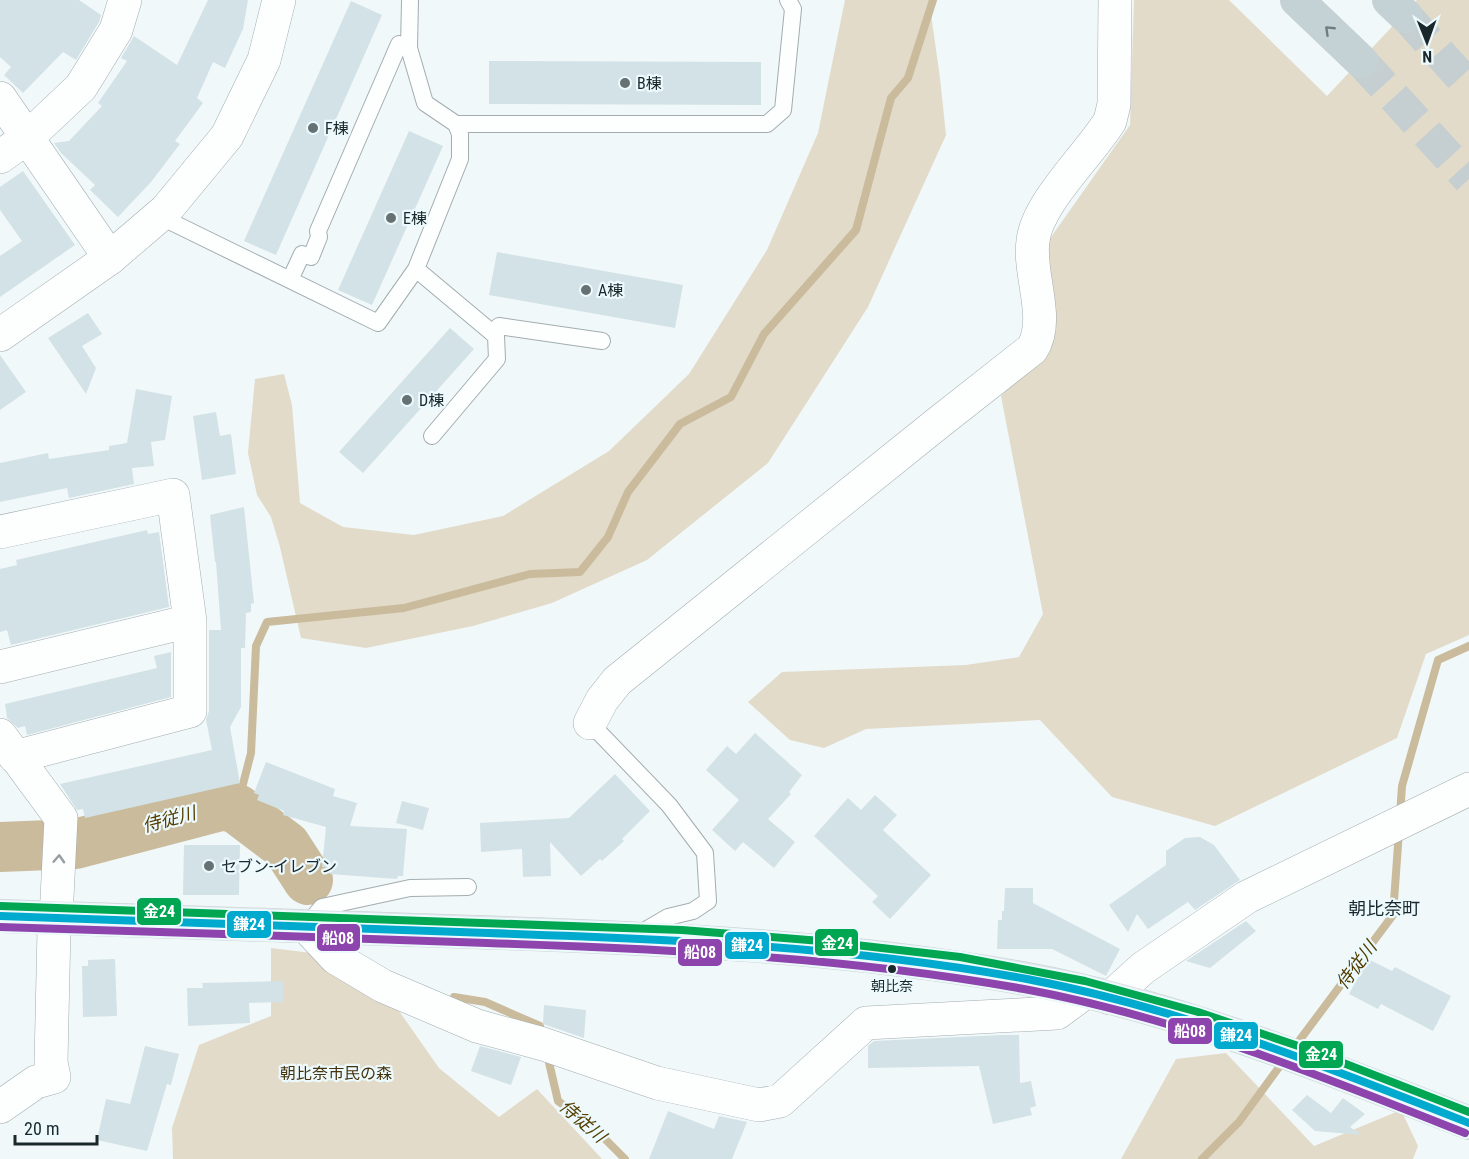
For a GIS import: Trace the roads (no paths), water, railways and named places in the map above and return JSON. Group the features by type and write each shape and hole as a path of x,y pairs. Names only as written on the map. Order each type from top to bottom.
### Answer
{"highway":[{"path":"1298,0 1361,61"}],"main road":[{"path":"0,916 633,937 880,957 1029,980 1097,995 1215,1029 1357,1079 1469,1123"}],"street":[{"path":"0,157 28,137 81,87 116,30 125,0"},
{"path":"0,335 110,258 166,210 227,136 264,60 279,0"},
{"path":"590,723 602,700 617,681 1032,350 1040,332 1033,240 1045,207 1110,122 1114,104 1114,0"},
{"path":"0,98 110,258"},
{"path":"0,532 173,495 190,621 190,711 7,746 61,818 54,929 51,1062 54,1077 36,1082 0,1107"},
{"path":"0,667 190,621"},
{"path":"306,926 336,958 364,975 383,986 477,1026 543,1044 657,1083 759,1105 780,1101 866,1023 1057,1012 1097,995 1143,969 1247,897 1469,789"}],"lane":[{"path":"159,216 378,323 416,269 460,159 460,134 456,124 425,103 409,48 410,0"},
{"path":"456,124 767,124 783,110 793,9 788,0"},
{"path":"290,280 302,254 311,257 319,237 318,231 399,44 409,48"},
{"path":"416,269 496,336 496,359 432,436"},
{"path":"492,333 499,326 602,341"},
{"path":"590,723 669,806 705,853 708,901 693,911 668,917 633,937"},
{"path":"306,926 322,907 410,888 468,887"}],"waterway":[{"path":"224,805 242,788 251,753 256,646 267,622 404,608 530,574 580,572 608,537 628,492 680,424 731,397 764,334 856,230 891,98 908,78 933,0"},
{"name":"侍従川","path":"1400,815 1402,786 1438,660 1469,646"},
{"name":"侍従川","path":"0,847 75,844 224,805 237,809 286,846 308,880"},
{"name":"侍従川","path":"1293,1049 1393,915 1399,831"},
{"name":"侍従川","path":"454,997 485,1002 540,1026 542,1036"},
{"name":"侍従川","path":"547,1054 558,1101 593,1127 625,1159"},
{"name":"侍従川","path":"1202,1159 1239,1122 1285,1059"}],"tunnel":[{"path":"1406,16 1469,86"},
{"path":"1361,61 1469,179"}],"place":[{"name":"B棟","path":"625,83"},
{"name":"F棟","path":"313,128"},
{"name":"E棟","path":"391,218"},
{"name":"A棟","path":"586,290"},
{"name":"D棟","path":"407,400"},
{"name":"セブン-イレブン","path":"209,866"},
{"name":"朝比奈","path":"892,969"}],"district":[{"name":"朝比奈町","path":"1384,908"}],"park label":[{"name":"朝比奈市民の森","path":"336,1073"}]}
